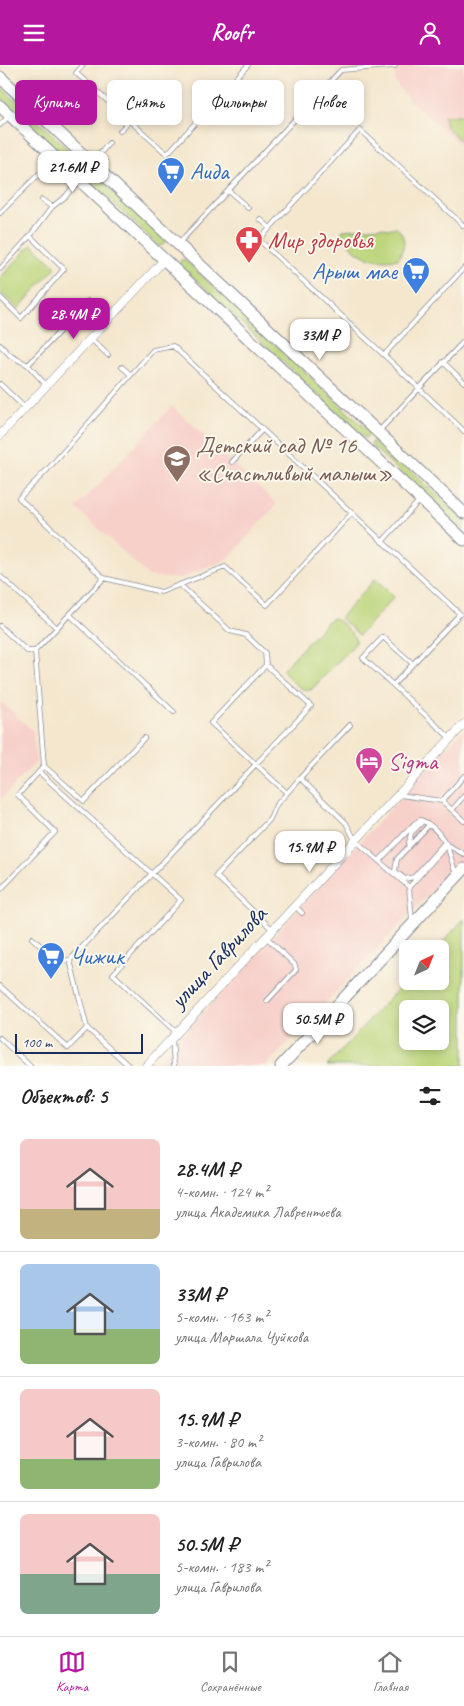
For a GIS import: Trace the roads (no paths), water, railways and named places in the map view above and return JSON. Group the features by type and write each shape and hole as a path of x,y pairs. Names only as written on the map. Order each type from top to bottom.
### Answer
{"main road":[{"path":"0,77 464,513"},
{"path":"0,106 464,539"},
{"path":"164,260 177,245"},
{"path":"364,446 377,432"},
{"path":"281,1066 334,1002 413,924 460,873"}],"street":[{"path":"0,435 164,260"},
{"name":"улица Гаврилова","path":"146,1066 464,724"}],"lane":[{"path":"84,65 76,73 107,101"},
{"path":"134,125 167,154 248,65"},
{"path":"337,65 341,70"},
{"path":"177,245 341,70 395,66"},
{"path":"0,125 10,115"},
{"path":"120,131 125,125"},
{"path":"464,226 360,130 259,240 464,431"},
{"path":"92,164 109,143"},
{"path":"0,213 56,157"},
{"path":"0,269 30,236 52,207 66,196 78,180"},
{"path":"229,191 248,208"},
{"path":"42,200 52,207"},
{"path":"45,209 52,207"},
{"path":"260,219 270,228"},
{"path":"0,297 21,317 64,269 30,236"},
{"path":"384,355 464,267"},
{"path":"28,365 88,301 108,320"},
{"path":"90,338 108,355"},
{"path":"377,432 464,341"},
{"path":"0,345 11,356 28,365 46,385"},
{"path":"351,514 267,605 225,567 161,592 104,578 19,498 48,469 153,350 173,347 460,614 393,685"},
{"path":"443,362 464,382"},
{"path":"122,367 131,375"},
{"path":"0,384 26,408"},
{"path":"232,462 262,430"},
{"path":"382,542 422,499"},
{"path":"0,576 58,628"},
{"path":"0,626 27,651 35,651 104,578"},
{"path":"32,938 57,961 70,960 311,706 266,665 265,653 246,635 230,631 180,585"},
{"path":"70,615 174,712"},
{"path":"413,664 383,637 363,658 450,738"},
{"path":"0,890 55,832 18,795 44,766 35,651"},
{"path":"266,665 211,723 287,793"},
{"path":"273,930 216,876 270,819 276,805 350,725"},
{"path":"44,766 84,801 144,738"},
{"path":"39,772 181,901 113,974 175,1035 174,1066"},
{"path":"442,801 464,776"},
{"path":"300,778 346,823 356,840 409,887 413,924"},
{"path":"397,795 442,801 463,819"},
{"path":"452,810 464,796"},
{"path":"379,861 420,820 442,836 460,873"},
{"path":"408,848 411,833 423,821"},
{"path":"429,825 397,859 394,867 395,871 405,879 414,877 446,844"},
{"path":"446,844 464,854"},
{"path":"409,887 446,844"},
{"path":"295,906 302,913"},
{"path":"266,937 296,965 296,970 268,1001"},
{"path":"70,960 87,1028 129,1066"},
{"path":"0,986 68,1048 87,1028"},
{"path":"0,1038 30,1066"}],"place":[{"name":"Аида","path":"171,195"},
{"name":"Мир здоровья","path":"249,264"},
{"name":"Арыш мае","path":"416,295"},
{"name":"Детский сад № 16 «Счастливый малыш»","path":"177,483"},
{"name":"Sigma","path":"369,785"},
{"name":"Чижик","path":"51,980"}]}
